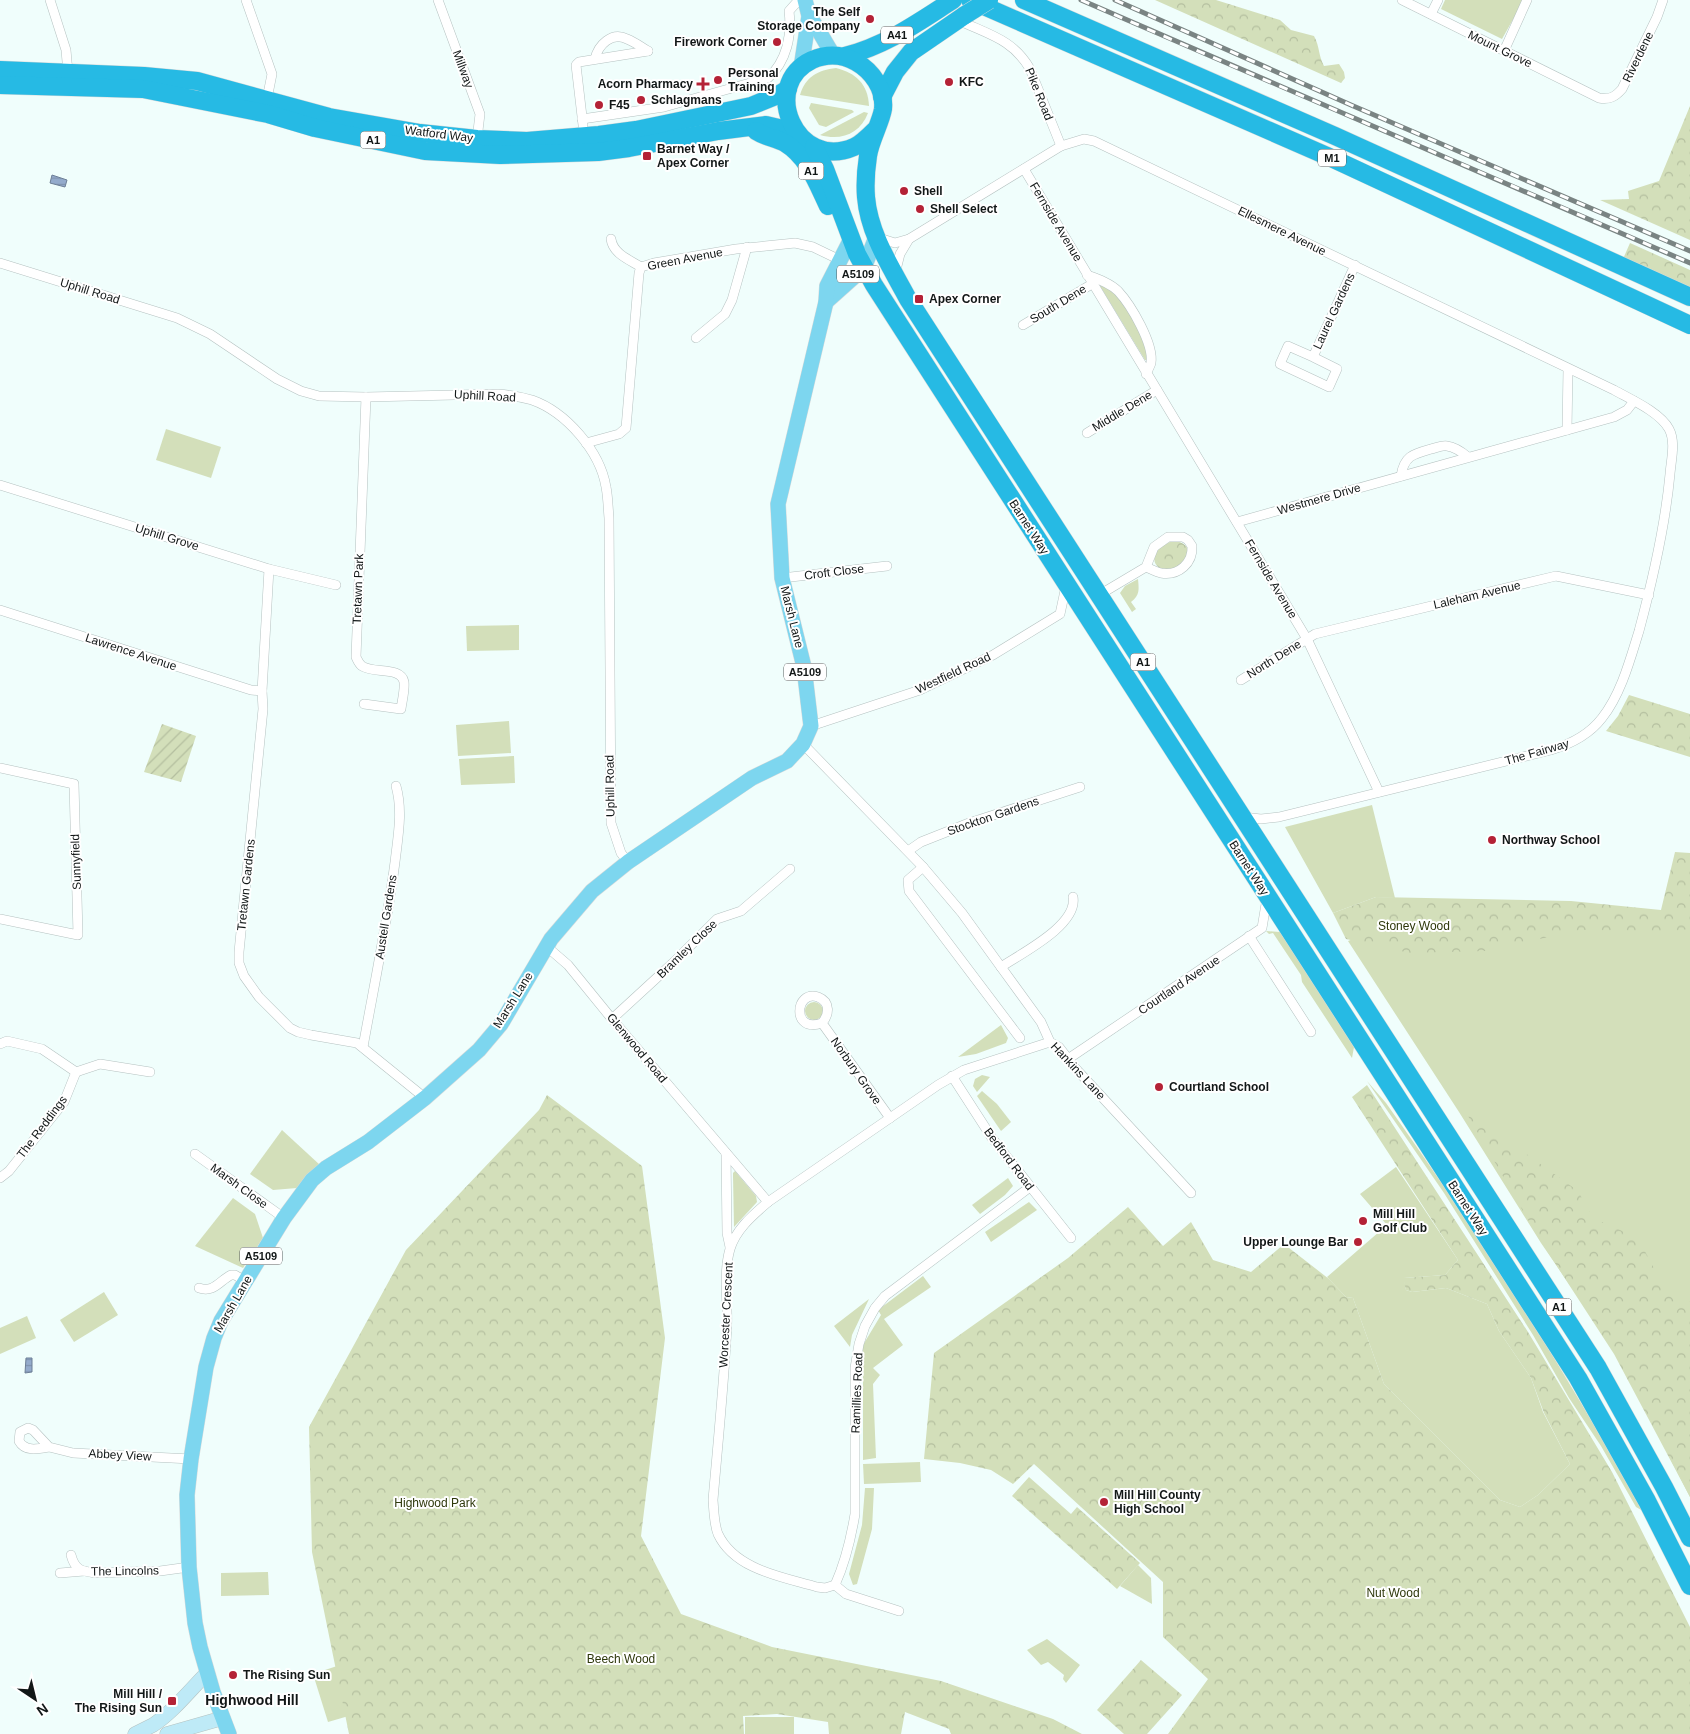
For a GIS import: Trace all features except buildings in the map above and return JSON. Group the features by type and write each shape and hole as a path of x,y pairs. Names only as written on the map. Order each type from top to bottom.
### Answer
{"highway":[{"name":"A41","path":"882,96 895,72 911,52 964,12 989,0"},
{"name":"M1","path":"1024,0 1335,136 1690,297"},
{"name":"A41","path":"840,56 878,46 907,30 948,3"},
{"name":"M1","path":"964,12 1336,160 1690,325"},
{"path":"824,56 840,56 863,66 873,76 882,96 882,110 875,130 855,147 835,151 814,147 796,132 790,120 786,103 788,89 801,68 811,61 824,56"},
{"name":"Watford Way","path":"0,70 144,76 197,81 329,117 420,133 477,140 527,141 584,128 636,130 751,106 788,89"},
{"name":"Watford Way","path":"0,85 143,89 268,114 315,128 426,151 491,155 598,152 749,127"},
{"name":"A1","path":"749,127 766,125 796,132"},
{"name":"A1","path":"749,127 763,136 782,142 794,149 811,170 838,228 851,239"},
{"name":"Barnet Way","path":"875,130 868,155 866,197 869,216 876,237 895,275 923,323 1598,1368 1664,1486 1690,1538"},
{"name":"Barnet Way","path":"814,147 825,169 864,268 1066,586 1578,1378 1647,1501 1690,1586"}],"main road":[{"path":"801,68 809,16 805,0"},
{"path":"809,16 818,27 826,44 840,56"},
{"name":"A5109","path":"826,302 864,268 876,237"},
{"name":"Marsh Lane","path":"223,1718 212,1692 195,1623 188,1567 187,1495 206,1367 221,1321 284,1218 312,1180 326,1168 368,1142 425,1098 479,1050 501,1024 546,946 562,924 592,891 628,862 752,778 787,761 803,744 811,726 804,666 782,578 778,504 826,302 827,286 851,239"},
{"path":"135,1734 154,1724 188,1694 192,1687 207,1673"},
{"path":"188,1694 212,1692"},
{"path":"167,1734 223,1718"},
{"name":"A5109","path":"223,1718 230,1734"}],"street":[{"path":"50,0 66,50 68,73"},
{"path":"246,0 272,74 267,99"},
{"name":"Millway","path":"438,0 480,114 477,140"},
{"path":"595,59 597,50 602,44 618,37 626,38 648,51 579,62 576,65 584,128 768,78 774,72 787,48 791,28 789,11 797,2 805,0"},
{"name":"Mount Grove","path":"1402,0 1599,98"},
{"path":"1431,14 1438,0"},
{"path":"1504,51 1527,0"},
{"name":"Riverdene","path":"1599,98 1612,98 1622,89 1664,0"},
{"name":"Pike Road","path":"964,12 1012,46 1023,57 1030,69 1061,146"},
{"name":"Ellesmere Avenue","path":"909,239 1061,146 1084,139 1094,141 1614,390 1660,417"},
{"name":"Fernside Avenue","path":"1024,169 1306,639 1379,792"},
{"path":"876,237 895,242 909,239"},
{"path":"611,239 612,246 616,252 641,267"},
{"path":"895,275 900,254 909,239"},
{"name":"Green Avenue","path":"586,443 619,434 626,428 641,267 654,263 747,248 795,244 813,247 840,260"},
{"path":"696,338 725,314 732,300 747,248"},
{"name":"Uphill Road","path":"0,263 177,318 210,334 277,379 301,391 325,397 474,394 517,396 546,407 568,423 586,443 600,466 606,486 609,518 611,823 621,853 628,862"},
{"name":"Laurel Gardens","path":"1313,357 1355,265"},
{"name":"Fernside Avenue","path":"1090,279 1111,285 1118,291 1131,310 1146,336 1150,349 1151,362 1146,374"},
{"name":"South Dene","path":"1023,325 1090,279"},
{"name":"Laurel Gardens","path":"1288,346 1313,357 1337,369 1329,387 1280,364 1288,346"},
{"path":"1567,430 1568,369"},
{"name":"Middle Dene","path":"1087,433 1157,390"},
{"name":"Tretawn Park","path":"364,704 401,709 404,681 400,674 396,672 368,670 360,665 356,657 366,397"},
{"name":"Westmere Drive","path":"1237,522 1622,414 1634,401"},
{"name":"The Fairway","path":"1243,817 1262,819 1279,817 1551,750 1579,739 1597,724 1611,704 1633,652 1659,551 1672,447 1670,430 1660,417"},
{"path":"1401,476 1402,466 1408,458 1416,453 1449,446 1461,451 1468,457"},
{"name":"Uphill Grove","path":"0,485 269,568 336,585"},
{"path":"1099,594 1146,567 1154,547 1168,537 1183,537 1192,546 1191,560 1176,571 1161,573 1146,567"},
{"name":"Croft Close","path":"782,578 887,566"},
{"name":"Tretawn Gardens","path":"269,568 262,691 263,709 239,963 244,976 259,997 290,1028 311,1035 357,1043 425,1098"},
{"name":"Laleham Avenue","path":"1306,639 1315,634 1334,629 1556,576 1649,595"},
{"name":"Westfield Road","path":"811,726 920,690 993,655 1060,614 1066,586"},
{"name":"Lawrence Avenue","path":"0,610 242,687 262,691"},
{"name":"North Dene","path":"1241,680 1306,639"},
{"name":"Hankins Lane","path":"803,744 923,867 962,913 1041,1022 1050,1042 1059,1047 1191,1193"},
{"name":"Sunnyfield","path":"0,768 74,784 78,935 0,920"},
{"name":"Austell Gardens","path":"363,1047 391,894 400,817 400,800 396,786"},
{"name":"Stockton Gardens","path":"908,851 921,842 953,829 1080,787"},
{"path":"923,867 908,880 909,890 1020,1038"},
{"name":"Bramley Close","path":"612,1019 717,919 745,908 790,869"},
{"name":"Courtland Avenue","path":"1068,1059 1262,928 1267,896"},
{"path":"1001,967 1054,932 1072,910 1073,897"},
{"path":"1250,936 1311,1032"},
{"name":"Glenwood Road","path":"546,946 568,964 612,1019 768,1202"},
{"name":"Norbury Grove","path":"822,1024 890,1118"},
{"path":"0,1044 7,1041 42,1049 76,1072 100,1064 150,1072"},
{"name":"Worcester Crescent","path":"835,1586 817,1587 752,1566 736,1557 724,1545 714,1521 713,1500 727,1324 727,1262 730,1247 739,1231 768,1202 952,1076 964,1070 1050,1042"},
{"name":"The Reddings","path":"0,1178 9,1171 64,1102 76,1072"},
{"name":"Bedford Road","path":"952,1076 992,1138 1071,1238"},
{"path":"726,1153 727,1233 730,1247"},
{"name":"Marsh Close","path":"195,1154 284,1218"},
{"name":"Ramillies Road","path":"835,1586 852,1532 855,1514 855,1368 859,1344 865,1326 875,1308 885,1296 1030,1187"},
{"path":"199,1288 207,1290 214,1288 231,1275 235,1275 245,1281"},
{"name":"Abbey View","path":"49,1447 73,1452 191,1459"},
{"name":"The Lincolns","path":"72,1555 73,1564 77,1568 95,1573 188,1567"},
{"path":"60,1573 84,1571"},
{"path":"835,1586 846,1594 899,1611"}],"green space":[{"path":"1155,0 1216,0 1280,20 1291,30 1314,36 1324,66 1339,64 1345,78 1341,83"},
{"path":"1445,0 1524,0 1502,39 1441,9"},
{"path":"836,68 855,76 860,81 866,91 869,106 800,95 805,83 813,76"},
{"path":"811,103 852,110 854,112 826,127 819,125 809,108"},
{"path":"1690,106 1690,240 1600,200 1629,199 1628,191 1659,181"},
{"path":"864,112 868,113 865,120 855,131 835,137 820,135"},
{"path":"1630,243 1690,270 1690,289 1623,259"},
{"path":"1100,283 1117,293 1129,312 1146,342 1147,360 1145,360 1100,286"},
{"path":"166,429 221,447 211,478 156,460"},
{"path":"1172,541 1183,544 1187,547 1189,553 1182,564 1175,569 1161,569 1154,560 1156,553 1161,547"},
{"path":"1138,579 1138,592 1131,602 1136,609 1132,612 1120,593 1125,586"},
{"path":"519,625 519,650 467,651 466,626"},
{"path":"1629,695 1690,714 1690,757 1606,731 1618,716"},
{"path":"509,721 511,753 458,756 456,725"},
{"path":"162,724 196,736 181,782 144,772"},
{"path":"514,756 515,783 461,785 459,759"},
{"path":"1372,805 1395,898 1376,897 1333,913 1285,827"},
{"name":"Stoney Wood","path":"1675,852 1690,853 1690,929 1672,931 1580,930 1485,951 1410,953 1346,939 1333,913 1376,897 1571,901 1661,910"},
{"path":"1675,854 1690,856 1690,1497 1615,1351 1541,1243 1348,941 1353,939 1671,913"},
{"path":"1266,931 1280,932 1334,1013 1354,1047 1352,1058 1302,982 1301,975 1273,933 1269,934"},
{"path":"810,1002 818,1002 823,1007 821,1018 810,1020 805,1015 805,1007"},
{"path":"1001,1025 1008,1038 1006,1043 976,1054 958,1057"},
{"path":"982,1075 990,1077 977,1092 973,1086 975,1079"},
{"path":"1367,1081 1386,1103 1421,1152 1488,1252 1552,1354 1643,1511 1636,1507 1601,1446 1569,1398 1533,1335 1444,1193"},
{"name":"Nut Wood","path":"1367,1085 1528,1332 1612,1472 1690,1627 1690,1734 1168,1734 1208,1679 1163,1637 1163,1582 1034,1464 1013,1484 991,1470 960,1463 924,1459 934,1353 1068,1258 1128,1207 1163,1246 1191,1222 1213,1260 1251,1272 1284,1244 1329,1279 1346,1297 1353,1298 1384,1384 1500,1500 1520,1507 1538,1495 1570,1464 1544,1413 1531,1378 1499,1331 1487,1304 1446,1288 1412,1292 1406,1290 1403,1278 1445,1275 1458,1260 1352,1097"},
{"path":"982,1091 997,1104 1011,1122 1001,1131 977,1096"},
{"name":"Highwood Park","path":"547,1095 642,1166 665,1338 641,1536 681,1614 772,1647 941,1681 1053,1719 1082,1734 951,1734 949,1729 905,1712 901,1734 829,1734 828,1722 777,1714 743,1716 744,1734 349,1734 312,1552 309,1427 406,1250 539,1110"},
{"path":"1464,1109 1578,1191 1593,1218 1638,1238 1658,1276 1690,1302 1690,1497 1614,1354 1538,1237"},
{"path":"282,1130 320,1165 297,1188 273,1190 250,1174"},
{"path":"1396,1167 1458,1260 1445,1275 1404,1278 1406,1290 1412,1292 1446,1288 1487,1304 1499,1331 1531,1378 1543,1412 1570,1464 1538,1495 1520,1507 1500,1500 1384,1384 1353,1298 1346,1297 1327,1277 1387,1225 1360,1194"},
{"path":"735,1171 756,1196 757,1202 734,1227 733,1173"},
{"path":"1008,1178 1013,1186 1005,1195 980,1214 972,1205"},
{"path":"233,1198 255,1214 263,1238 243,1268 195,1246"},
{"path":"1029,1202 1037,1210 991,1242 985,1232"},
{"path":"923,1276 931,1287 884,1319 903,1345 873,1368 880,1375 873,1384 876,1458 863,1460 863,1345 881,1315 878,1310"},
{"path":"104,1292 118,1315 74,1342 60,1320"},
{"path":"869,1299 852,1335 850,1347 834,1326"},
{"path":"27,1316 36,1338 0,1354 0,1328"},
{"path":"920,1462 921,1482 864,1484 863,1464"},
{"name":"Mill Hill County High School","path":"1029,1477 1071,1514 1077,1507 1140,1563 1117,1589 1012,1496"},
{"path":"865,1488 874,1488 872,1529 857,1584 853,1585 849,1574 862,1525"},
{"path":"1138,1565 1151,1578 1152,1604 1120,1586"},
{"path":"268,1572 269,1595 221,1596 221,1573"},
{"path":"1047,1639 1080,1665 1066,1683 1063,1679 1064,1675 1048,1662 1041,1665 1027,1650"},
{"path":"1141,1660 1182,1695 1147,1734 1124,1734 1097,1710"},
{"path":"337,1666 352,1715 328,1722 313,1674"},
{"path":"745,1717 794,1717 794,1734 745,1734"}],"water":[{"path":"52,175 67,180 65,187 50,183"},
{"path":"26,1358 32,1358 32,1372 25,1373"}],"railway":[{"path":"1081,0 1690,263"},
{"path":"1115,0 1351,105 1690,251"}],"place":[{"name":"The Self Storage Company","path":"870,19"},
{"name":"Firework Corner","path":"777,42"},
{"name":"Personal Training","path":"718,80"},
{"name":"KFC","path":"949,82"},
{"name":"Acorn Pharmacy","path":"703,84"},
{"name":"Schlagmans","path":"641,100"},
{"name":"F45","path":"599,105"},
{"name":"Barnet Way / Apex Corner","path":"647,156"},
{"name":"Shell","path":"904,191"},
{"name":"Shell Select","path":"920,209"},
{"name":"Apex Corner","path":"919,299"},
{"name":"Northway School","path":"1492,840"},
{"name":"Courtland School","path":"1159,1087"},
{"name":"Mill Hill Golf Club","path":"1363,1221"},
{"name":"Upper Lounge Bar","path":"1358,1242"},
{"name":"Mill Hill County High School","path":"1104,1502"},
{"name":"The Rising Sun","path":"233,1675"},
{"name":"Mill Hill / The Rising Sun","path":"172,1701"}],"district":[{"name":"Highwood Hill","path":"252,1700"}],"park label":[{"name":"Beech Wood","path":"621,1659"}]}
